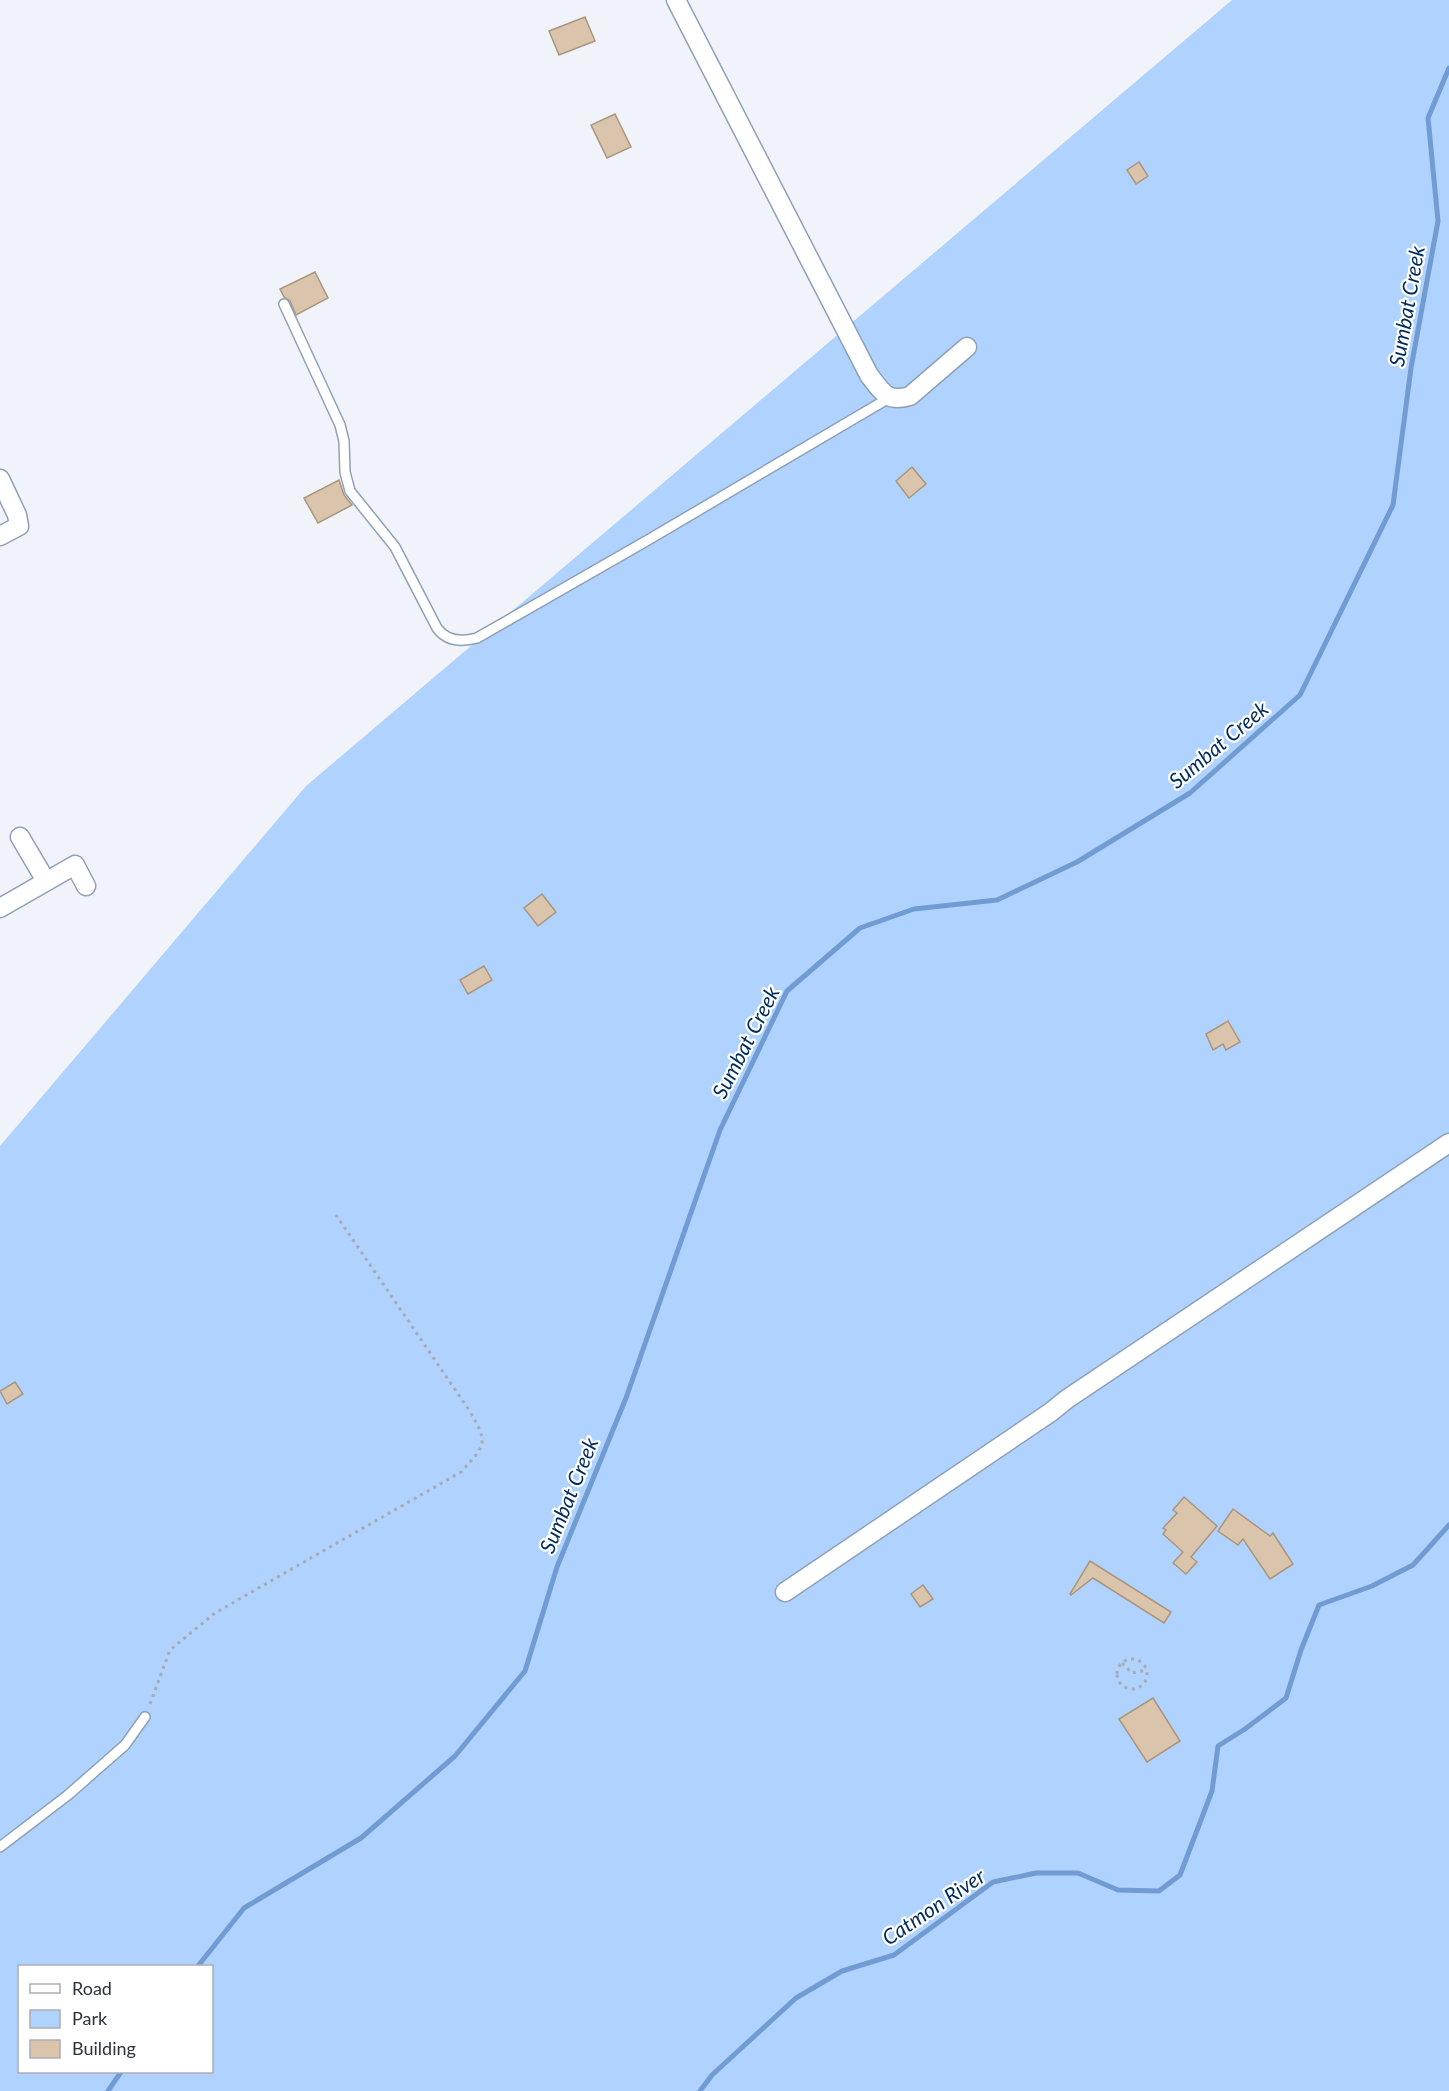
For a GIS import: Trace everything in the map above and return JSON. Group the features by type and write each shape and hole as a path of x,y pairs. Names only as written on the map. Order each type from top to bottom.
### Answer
{"street":[{"path":"676,0 869,375 889,398 900,399 910,396 967,347"},
{"path":"0,479 17,515 19,526 0,536"},
{"path":"20,837 46,881"},
{"path":"0,908 75,864 86,886"},
{"path":"785,1592 1067,1399 1449,1143"}],"lane":[{"path":"284,304 340,425 344,441 345,472 350,491 395,547 437,628 447,638 458,640 477,638 658,535 889,398"},
{"path":"0,1847 68,1795 125,1745 145,1717"}],"path":[{"path":"145,1717 170,1650 215,1613 461,1472 481,1449 482,1431 469,1410 336,1215"},
{"path":"1136,1660 1144,1665 1146,1670 1147,1675 1143,1684 1135,1689 1125,1688 1117,1676 1122,1663 1136,1660"},
{"path":"1122,1663 1132,1673 1146,1670"}],"green space":[{"path":"1232,0 1449,0 1449,2091 0,2091 0,1146 306,786"}],"building":[{"path":"585,17 595,41 559,55 549,31"},
{"path":"615,114 631,147 607,158 591,125"},
{"path":"1139,162 1148,176 1136,184 1127,170"},
{"path":"315,272 328,298 296,315 290,301 284,297 280,289"},
{"path":"912,467 926,484 909,498 896,481"},
{"path":"339,480 344,495 352,505 318,523 304,498"},
{"path":"542,894 556,912 538,926 524,908"},
{"path":"484,966 492,980 468,994 460,980"},
{"path":"1228,1021 1240,1042 1226,1050 1223,1044 1213,1050 1206,1034"},
{"path":"15,1382 23,1394 7,1404 0,1391"},
{"path":"1184,1497 1217,1526 1191,1557 1197,1562 1186,1574 1173,1563 1183,1552 1163,1534 1166,1530 1163,1528 1177,1513 1173,1510"},
{"path":"1233,1509 1270,1536 1273,1533 1293,1564 1270,1579 1243,1539 1238,1545 1218,1531"},
{"path":"1090,1561 1171,1612 1164,1623 1093,1578 1071,1595"},
{"path":"923,1585 933,1599 920,1607 911,1594"},
{"path":"1153,1698 1180,1741 1147,1762 1119,1719"}],"waterway":[{"name":"Sumbat Creek","path":"199,1965 244,1908 361,1838 455,1756 525,1671 557,1567 626,1398 720,1130 787,991 860,928 914,909 997,900 1077,862 1190,793 1300,695 1393,505 1411,368 1438,221 1428,118 1449,68"},
{"name":"Catmon River","path":"700,2091 712,2075 796,1998 842,1971 894,1955 993,1882 1036,1873 1078,1873 1118,1890 1159,1891 1180,1875 1212,1791 1218,1746 1286,1698 1301,1650 1319,1605 1372,1586 1413,1565 1449,1525"},
{"name":"Sumbat Creek","path":"108,2091 120,2073"}]}
